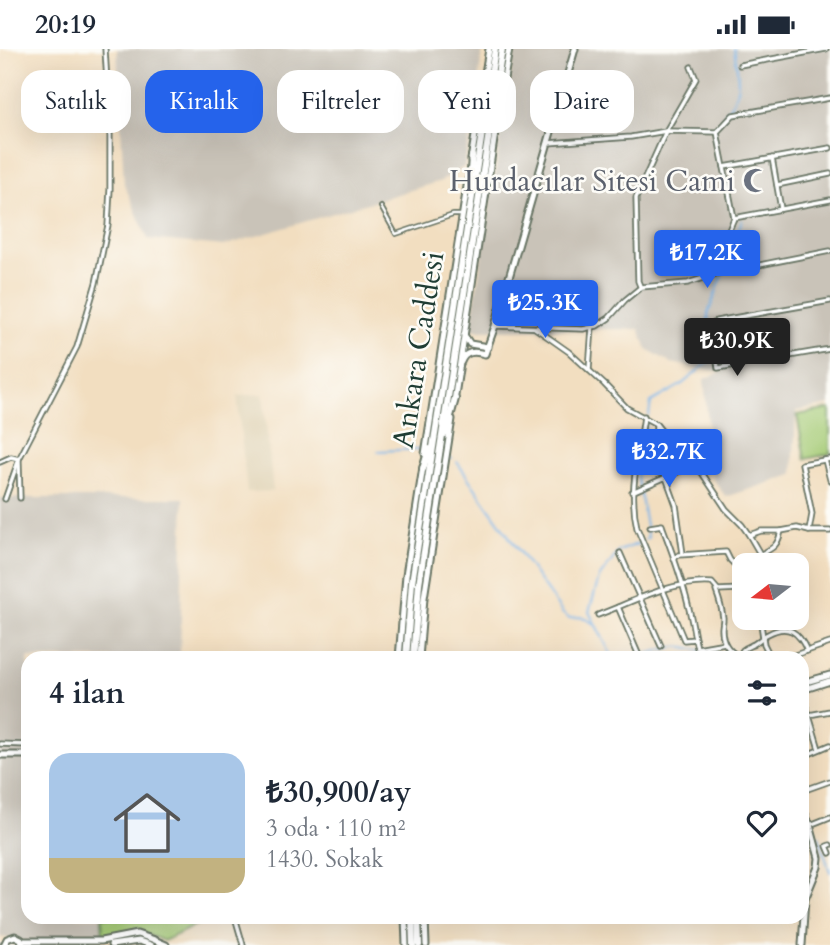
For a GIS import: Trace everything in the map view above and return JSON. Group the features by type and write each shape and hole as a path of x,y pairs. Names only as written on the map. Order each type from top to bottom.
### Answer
{"highway":[{"name":"Ankara Caddesi","path":"413,651 436,427 495,49"},
{"name":"Ankara Caddesi","path":"407,651 412,582 437,466 502,49"},
{"path":"501,70 502,49"},
{"path":"467,227 472,156"},
{"path":"437,466 455,398"},
{"path":"423,469 436,427"},
{"path":"412,924 414,945"},
{"path":"418,924 419,945"}],"main road":[{"name":"Ankara Caddesi","path":"400,651 406,575 489,49"},
{"name":"Ankara Caddesi","path":"506,70 509,49"},
{"path":"486,350 575,49"},
{"path":"481,56 487,66"},
{"name":"Ankara Caddesi","path":"420,651 424,598 495,133"},
{"path":"464,333 470,344 486,350"},
{"path":"459,365 463,356 468,353 486,350"},
{"path":"809,681 830,675"},
{"path":"809,688 830,681"},
{"path":"0,755 21,755"},
{"path":"809,889 819,858 810,825"},
{"path":"405,924 406,945"},
{"path":"425,924 426,945"},
{"path":"802,945 803,924"},
{"path":"4,945 12,936 18,937 23,943 101,941 136,935 166,945"},
{"path":"111,945 130,941 151,945"}],"street":[{"path":"5,499 19,459 77,347 96,283 108,225 110,132 105,49"},
{"path":"740,65 826,49"},
{"path":"641,287 638,281 636,198 666,131 696,79 691,67"},
{"path":"548,143 631,137 666,131 717,132 733,115 830,98"},
{"path":"710,277 734,218 717,132"},
{"path":"724,167 830,148"},
{"path":"772,158 781,209"},
{"path":"777,185 830,174"},
{"path":"734,218 830,200"},
{"path":"381,207 396,233 453,215 463,215"},
{"path":"495,325 583,329 597,326 641,287 688,283 719,273 830,251"},
{"path":"830,301 716,321 712,326 718,368 830,349"},
{"path":"534,327 569,352 627,408 656,424 667,438 696,464 726,509 743,525 759,553"},
{"path":"589,370 592,327"},
{"path":"643,416 632,492 637,528 684,639 695,639"},
{"path":"656,424 655,447 677,505 683,554"},
{"path":"0,462 11,457 19,459"},
{"path":"19,459 20,498"},
{"path":"809,531 812,514 802,464 828,459 830,480"},
{"path":"632,492 696,464"},
{"path":"650,527 662,525 684,584 697,648 725,643"},
{"path":"749,535 761,531 797,528 830,532"},
{"path":"762,553 776,547 781,531"},
{"path":"674,558 683,554 726,552 732,562"},
{"path":"620,553 661,646"},
{"path":"598,615 684,584 712,583"},
{"path":"712,583 718,590 732,589"},
{"path":"712,583 720,602 723,621 721,628 729,651"},
{"path":"618,607 637,651"},
{"path":"744,651 771,632 786,629 802,640 807,651 830,643"},
{"path":"763,630 768,651"},
{"path":"820,749 809,715 830,711"},
{"path":"0,744 21,745"},
{"path":"809,754 830,745"},
{"path":"809,788 830,781"},
{"path":"810,825 830,817"},
{"path":"828,845 830,853"},
{"path":"237,924 243,945"}],"shaded area":[{"path":"117,49 483,49 480,70 418,70 418,133 469,133 464,167 441,181 223,246 148,239 124,184 121,133 131,133 131,70 118,70"},
{"path":"515,49 830,49 830,405 796,411 793,475 726,497 713,479 704,379 721,372 671,363 647,349 639,329 470,330 502,133 516,133 516,70 512,70"},
{"path":"263,394 273,491 247,492 237,396"},
{"path":"0,498 184,498 180,651 21,651 21,924 102,924 103,935 66,945 41,945 0,937"}],"green space":[{"path":"830,409 830,454 805,459 797,415"},
{"path":"102,924 198,924 164,941 134,932 103,935"}],"waterway":[{"path":"723,117 737,92 734,49"},
{"path":"725,268 742,220"},
{"path":"649,415 651,402 681,385 710,361 708,314 722,276"},
{"path":"639,487 637,477 647,421"},
{"path":"378,451 422,449"},
{"path":"457,462 563,614 569,618 582,617 595,624"},
{"path":"640,491 648,538 645,540"},
{"path":"609,651 589,612 599,578 619,551 640,543"},
{"path":"658,651 677,647 707,651"},
{"path":"819,837 830,872"}],"place":[{"name":"Hurdacılar Sitesi Cami","path":"755,181"}]}
